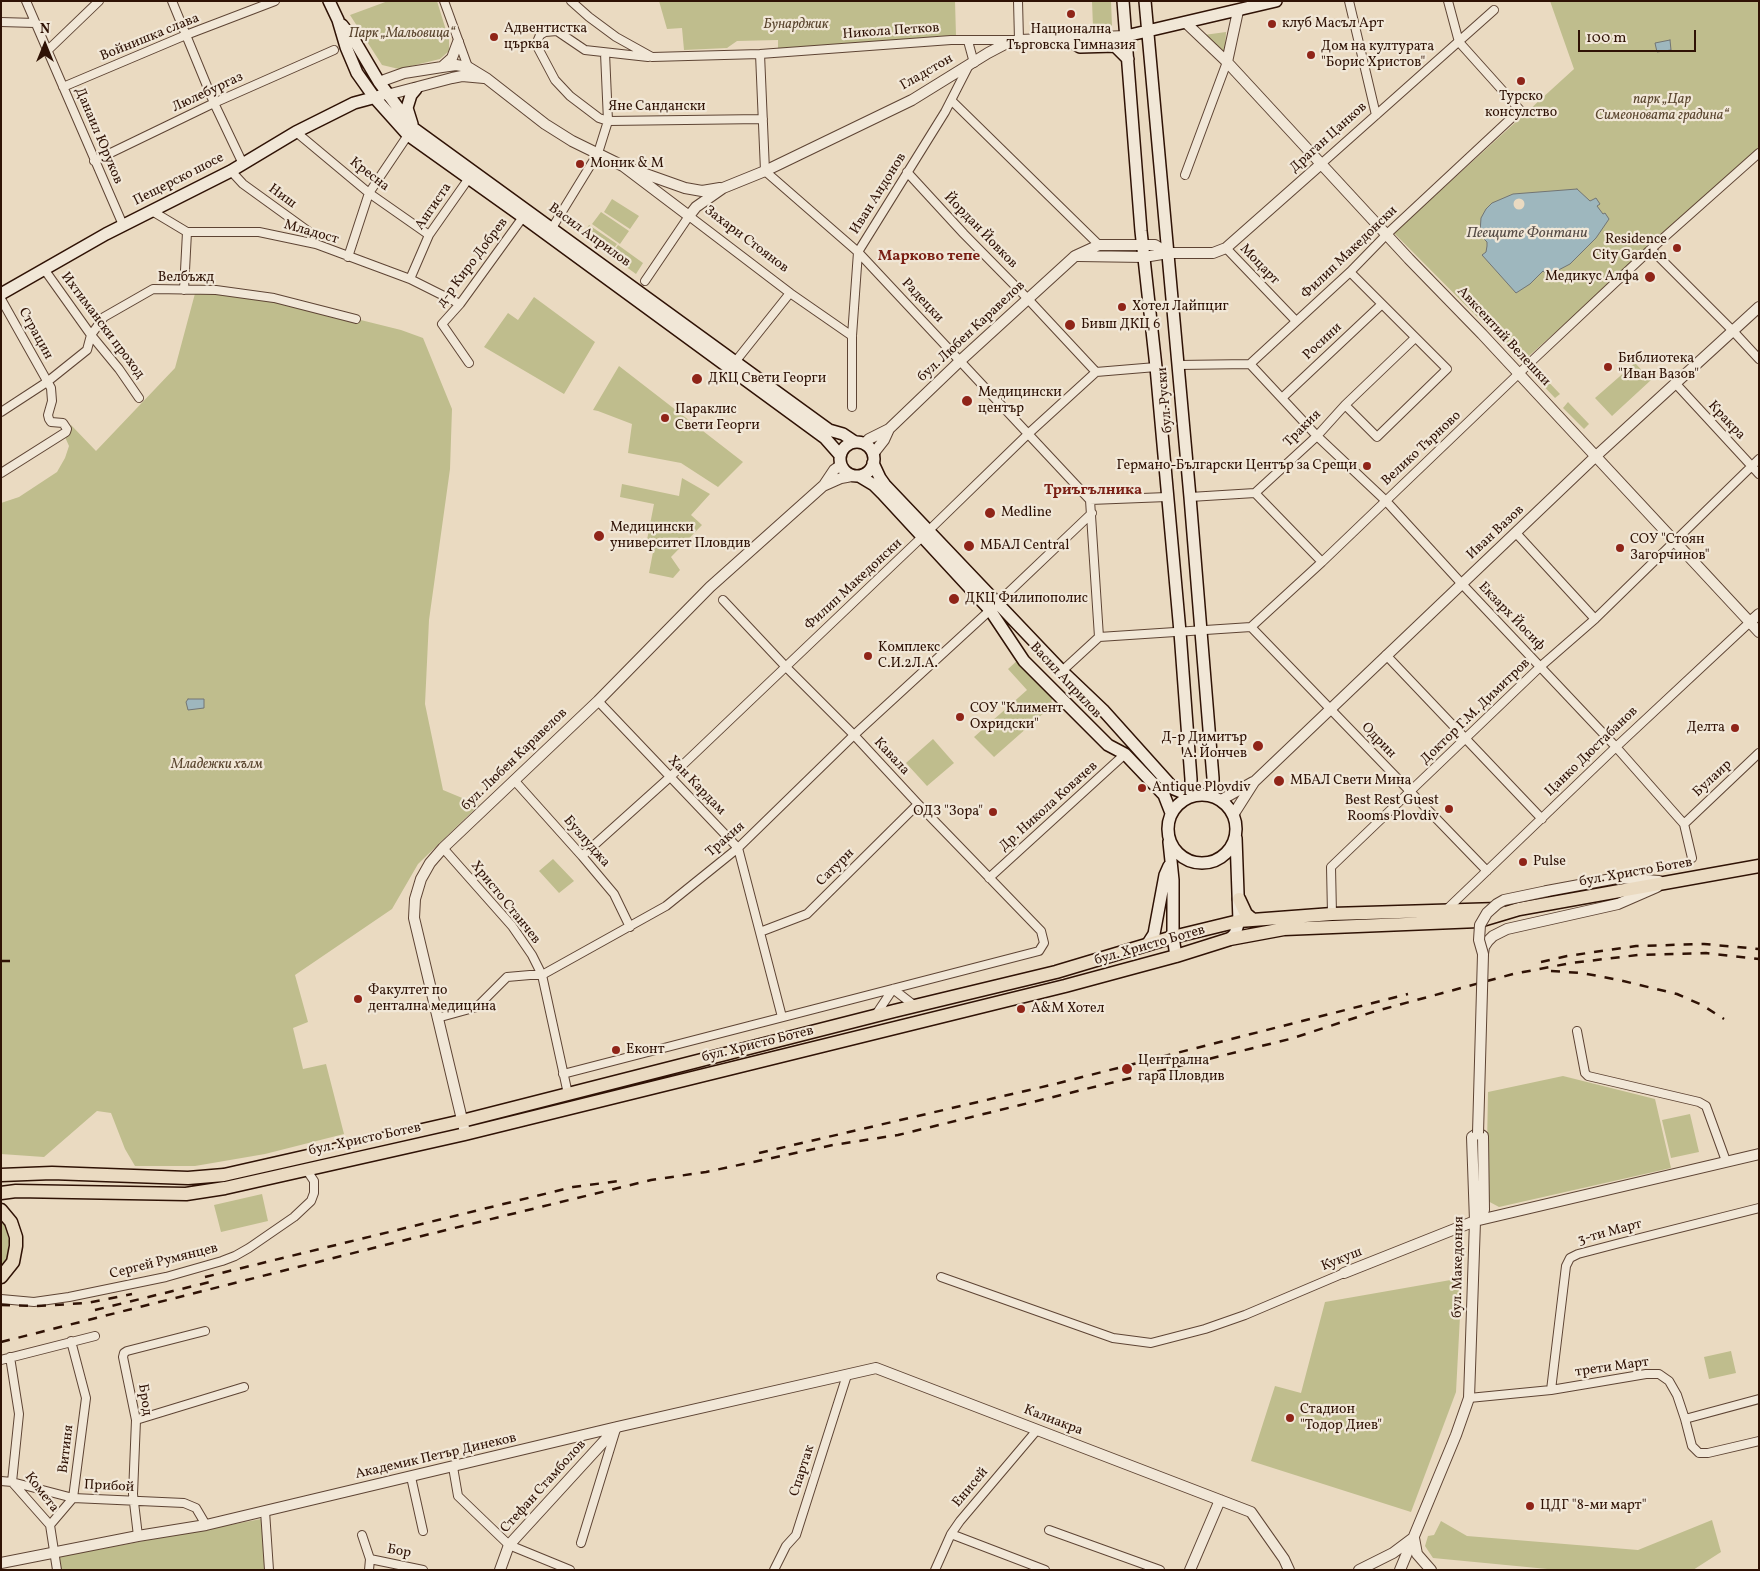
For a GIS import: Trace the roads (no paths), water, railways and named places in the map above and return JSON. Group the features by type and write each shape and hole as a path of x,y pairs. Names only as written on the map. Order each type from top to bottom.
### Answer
{"main road":[{"name":"Васил Априлов","path":"329,1 354,65 371,94 410,132 469,178 824,438 840,460"},
{"name":"бул. Руски","path":"1122,1 1142,244 1156,367 1180,632 1191,796"},
{"name":"бул. Руски","path":"1145,1 1146,32 1190,497 1213,778 1217,798"},
{"name":"Гладстон","path":"1126,36 1186,23 1240,6 1276,1"},
{"name":"Васил Априлов","path":"338,20 356,43 410,132 552,228 829,430 843,434 860,443"},
{"path":"1064,38 1080,47 1114,46 1128,59"},
{"path":"371,94 379,82"},
{"path":"410,132 407,108 411,95 416,89"},
{"name":"Пещерско шосе","path":"1,294 123,225 231,171 296,132 371,94 387,95"},
{"path":"860,443 870,448 873,459 871,470 866,474 856,476 843,470 840,460 847,445 860,443"},
{"name":"Васил Априлов","path":"873,459 880,478 925,534"},
{"name":"Васил Априлов","path":"856,476 874,485 925,534 994,606 1102,710 1174,789 1191,796"},
{"name":"Васил Априлов","path":"994,606 1024,662 1108,745 1125,754 1164,795 1170,814"},
{"path":"1176,956 1173,937 1173,880 1170,864 1168,822 1170,814 1178,804 1198,794 1217,798 1228,806 1236,824 1239,921 1235,934 1230,938"},
{"path":"1169,840 1178,854 1185,859 1201,863 1224,855 1236,834"},
{"path":"1147,945 1154,934 1165,875 1170,864"},
{"name":"бул. Христо Ботев","path":"1,1193 16,1191 186,1194 225,1188 306,1169 463,1127 1065,986 1176,956 1230,938 1284,929 1479,922 1520,909 1759,866"},
{"path":"1238,899 1246,914 1253,920"},
{"name":"бул. Христо Ботев","path":"1,1175 52,1173 206,1178 321,1153 463,1127 568,1094 1056,972 1173,937 1239,921 1332,914 1520,909"},
{"path":"1,1167 52,1173"},
{"path":"1,1210 14,1230 16,1246 13,1262 1,1277"}],"street":[{"name":"Данаил Юруков","path":"26,1 123,225"},
{"path":"47,51 99,1"},
{"path":"172,1 214,103 243,164"},
{"name":"Войнишка слава","path":"63,87 186,35 275,1"},
{"path":"444,1 468,67"},
{"path":"571,1 616,37 652,57"},
{"path":"1018,1 1020,40"},
{"path":"1350,1 1376,115"},
{"path":"1448,1 1459,42"},
{"path":"1185,175 1227,62 1240,6"},
{"name":"Драган Цанков","path":"1168,253 1213,253 1226,248 1494,10"},
{"path":"1,22 35,22"},
{"name":"Авксентий Велешки","path":"1186,23 1227,62 1759,632"},
{"name":"Яне Сандански","path":"652,57 585,50 557,31 545,32 540,35 537,42 538,48 555,80 570,96 599,118 608,121 763,119"},
{"name":"Гладстон","path":"645,281 696,207 723,188 765,171 912,100 1007,44 1020,40 1126,36"},
{"name":"Никола Петков","path":"652,57 760,54 942,41 1020,40"},
{"path":"968,41 971,65"},
{"path":"442,66 452,58 458,42"},
{"name":"Филип Македонски","path":"1250,364 1350,272 1387,234 1520,110 1459,42"},
{"name":"Люлебургаз","path":"94,161 214,103 334,50"},
{"path":"552,228 598,154 608,121 605,53"},
{"path":"760,54 765,171"},
{"name":"Захари Стоянов","path":"379,82 404,73 442,66 456,65 468,67 474,69 545,124 623,166 685,188 702,191 723,188"},
{"name":"Иван Андонов","path":"852,407 852,336 858,252 952,101 971,65"},
{"path":"387,95 416,89 452,78 474,76 486,78"},
{"path":"952,101 1099,245"},
{"name":"Кресна","path":"296,132 369,193 429,235"},
{"path":"348,257 369,193 410,132"},
{"name":"Велико Търново","path":"1251,627 1322,562 1651,249 1759,154"},
{"name":"Захари Стоянов","path":"623,166 790,292 852,336"},
{"name":"Ниш","path":"231,171 243,184 308,231 316,244"},
{"name":"Радецки","path":"765,171 858,252 1090,500"},
{"name":"Йордан Йовков","path":"908,172 964,234 1096,372"},
{"name":"Ангиста","path":"410,279 429,235 469,178"},
{"path":"152,211 187,232 184,290"},
{"name":"д-р Киро Добрев","path":"469,363 442,324 460,304 524,217"},
{"name":"Младост","path":"187,232 259,232 316,244 410,279 460,304"},
{"name":"бул. Любен Каравелов","path":"860,443 889,429 1027,298 1075,256 1099,245 1155,244 1168,253"},
{"name":"Моцарт","path":"1226,248 1296,321"},
{"path":"1651,249 1759,359"},
{"path":"1075,256 1144,257 1168,253"},
{"name":"Ихтимански проход","path":"44,269 139,398"},
{"path":"1345,405 1377,437 1447,369 1350,272"},
{"name":"Велбъжд","path":"1,412 47,382 87,350 91,335 104,317 153,289 216,290 274,298 356,319"},
{"path":"735,362 790,292"},
{"name":"Страцин","path":"1,299 47,382"},
{"name":"Росини","path":"1282,398 1382,304"},
{"name":"Иван Вазов","path":"1233,814 1254,782 1330,708 1596,456 1759,306"},
{"name":"Тракия","path":"1255,493 1317,436 1345,405 1415,338"},
{"path":"1178,365 1250,364"},
{"name":"Екзарх Йосиф","path":"1250,364 1317,436 1386,500 1462,584 1616,747 1684,824 1692,858"},
{"path":"1096,372 1156,367"},
{"name":"Филип Македонски","path":"582,856 670,777 1028,434 1096,372"},
{"path":"1,473 66,432 67,429 62,423 51,422 49,419 48,415 52,401 51,388 47,382"},
{"name":"Кракра","path":"1676,384 1759,474"},
{"name":"бул. Любен Каравелов","path":"873,459 889,429"},
{"name":"Доктор Г.М. Димитров","path":"1332,914 1331,867 1541,666 1595,619 1759,459"},
{"name":"бул. Любен Каравелов","path":"463,1127 414,918 415,899 421,879 430,863 443,848 598,700 710,587 823,486 840,460"},
{"name":"бул. Любен Каравелов","path":"823,486 841,478 856,476"},
{"path":"1190,497 1255,493 1322,562"},
{"path":"1099,637 1090,500 1167,497"},
{"name":"Тракия","path":"437,1018 477,1008 508,977 542,976 666,906 738,848 854,735 1092,513"},
{"path":"1516,533 1595,619"},
{"name":"Кавала","path":"723,600 1042,931 1044,943 1042,948"},
{"name":"Цанко Дюстабанов","path":"1445,911 1616,747 1759,614"},
{"path":"1062,670 1099,637 1251,627"},
{"name":"Одрин","path":"1251,627 1487,871"},
{"path":"1386,655 1542,819"},
{"name":"Хан Кардам","path":"598,700 738,848 782,1018"},
{"name":"Булаир","path":"1684,824 1759,753"},
{"name":"Др. Никола Ковачев","path":"989,878 1125,754"},
{"name":"Бузлуджа","path":"514,780 614,894 630,927"},
{"name":"Иван Вазов","path":"1217,798 1254,782"},
{"name":"Сатурн","path":"760,932 807,914 918,804"},
{"name":"Христо Станчев","path":"443,848 512,926 532,955 542,976 568,1094"},
{"name":"бул. Македония","path":"1400,1570 1456,1435 1469,1398 1475,1221 1472,1137 1478,1133 1483,954 1478,931 1483,918 1492,907 1504,900 1547,891 1617,878 1667,882"},
{"path":"1483,954 1484,947 1488,941 1507,929 1618,904 1667,882"},
{"name":"бул. Христо Ботев","path":"563,1074 1038,951 1042,948"},
{"path":"875,1016 893,989 915,1006"},
{"path":"1578,1031 1585,1073 1588,1076 1702,1103 1706,1106 1726,1162"},
{"name":"Кукуш","path":"941,1277 1113,1338 1150,1343 1205,1329 1246,1315 1344,1273 1475,1221 1759,1154"},
{"name":"Сергей Румянцев","path":"1,1299 34,1302 69,1297 166,1277 235,1256 294,1217 311,1202 314,1193 314,1181 306,1169"},
{"name":"3-ти Март","path":"1551,1390 1566,1266 1570,1258 1578,1254 1759,1208"},
{"name":"Брод","path":"138,1536 134,1502 136,1420 123,1357 124,1353 205,1331"},
{"path":"1,1360 94,1336"},
{"name":"Витиня","path":"71,1341 86,1398 73,1498"},
{"name":"Комета","path":"10,1357 19,1414 12,1482 50,1525"},
{"name":"Академик Петър Динеков","path":"1,1563 138,1536 206,1525 616,1427 876,1368"},
{"name":"Калиакра","path":"876,1368 1250,1512 1284,1559 1289,1570"},
{"name":"трети Март","path":"1469,1398 1551,1390 1646,1374 1659,1374 1669,1381 1673,1388 1685,1419 1692,1446 1698,1453 1708,1454 1759,1441"},
{"name":"Спартак","path":"774,1570 786,1546 796,1535 848,1375"},
{"path":"136,1420 244,1388"},
{"path":"1685,1419 1759,1399"},
{"path":"581,1543 616,1427"},
{"name":"Стефан Стамболов","path":"500,1570 509,1545 616,1427"},
{"name":"Енисей","path":"936,1570 951,1534 960,1521 1038,1430"},
{"path":"453,1467 458,1496 509,1545 570,1570"},
{"path":"411,1477 423,1531"},
{"name":"Прибой","path":"1,1481 12,1482 73,1498 184,1503 196,1508 206,1525"},
{"path":"57,1570 50,1525 73,1498"},
{"path":"1190,1570 1220,1500"},
{"path":"265,1511 270,1570"},
{"path":"1050,1530 1160,1570"},
{"path":"951,1534 1044,1570"},
{"path":"362,1535 370,1559 369,1570"},
{"path":"1360,1570 1393,1553 1413,1537 1417,1554 1432,1570"},
{"name":"Бор","path":"370,1559 423,1570"},
{"path":"1016,1570 1020,1560"},
{"path":"1394,1570 1405,1570"}],"water":[{"path":"1670,40 1671,50 1657,52 1655,43"},
{"name":"Пеещите Фонтани","path":"1577,189 1590,201 1596,198 1600,204 1597,206 1609,219 1596,238 1570,264 1549,275 1543,271 1530,284 1516,293 1482,255 1486,252 1487,242 1480,232 1481,218 1486,209 1492,203 1513,194"},
{"path":"188,699 204,699 204,708 188,710 186,702"}],"railway":[{"path":"1541,962 1567,956 1636,946 1704,944 1759,949"},
{"path":"1,1342 651,1180 706,1172 833,1145 898,1135 1290,1039 1376,1011 1513,974 1571,963 1638,955 1706,953 1759,959"},
{"path":"1,961 14,961"},
{"path":"1551,971 1582,973 1677,994 1702,1005 1724,1019"},
{"path":"759,1153 1055,1084 1408,994"},
{"path":"205,1277 573,1187 619,1181"},
{"path":"95,1310 214,1281"},
{"path":"1,1305 37,1306 87,1303 132,1294"}],"place":[{"name":"Национална Търговска Гимназия","path":"1071,14"},
{"name":"клуб Масъл Арт","path":"1272,24"},
{"name":"Адвентистка църква","path":"494,37"},
{"name":"Дом на културата \"Борис Христов\"","path":"1311,55"},
{"name":"Турско консулство","path":"1521,81"},
{"name":"Моник & М","path":"580,164"},
{"name":"Residence City Garden","path":"1677,248"},
{"name":"Медикус Алфа","path":"1650,277"},
{"name":"Хотел Лайпциг","path":"1122,307"},
{"name":"Бивш ДКЦ 6","path":"1070,325"},
{"name":"Библиотека \"Иван Вазов\"","path":"1608,367"},
{"name":"ДКЦ Свети Георги","path":"697,379"},
{"name":"Медицински център","path":"967,401"},
{"name":"Параклис Свети Георги","path":"665,418"},
{"name":"Германо-Български Център за Срещи","path":"1367,466"},
{"name":"Medline","path":"990,513"},
{"name":"Медицински университет Пловдив","path":"599,536"},
{"name":"МБАЛ Central","path":"969,546"},
{"name":"СОУ \"Стоян Загорчинов\"","path":"1620,548"},
{"name":"ДКЦ Филипополис","path":"954,599"},
{"name":"Kомплекс С.И.2Л.А.","path":"868,656"},
{"name":"СОУ \"Климент Охридски\"","path":"960,717"},
{"name":"Делта","path":"1735,728"},
{"name":"Д-р Димитър А. Йончев","path":"1258,746"},
{"name":"МБАЛ Свети Мина","path":"1279,781"},
{"name":"Antique Plovdiv","path":"1142,788"},
{"name":"Best Rest Guest Rooms Plovdiv","path":"1449,809"},
{"name":"ОДЗ \"Зора\"","path":"993,812"},
{"name":"Pulse","path":"1523,862"},
{"name":"Факултет по дентална медицина","path":"358,999"},
{"name":"A&M Хотел","path":"1021,1009"},
{"name":"Еконт","path":"616,1050"},
{"name":"Централна гара Пловдив","path":"1127,1069"},
{"name":"Стадион \"Тодор Диев\"","path":"1290,1418"},
{"name":"ЦДГ \"8-ми март\"","path":"1530,1506"}],"district":[{"name":"Марково тепе","path":"929,257"},
{"name":"Триъгълника","path":"1093,491"}],"park label":[{"name":"Бунарджик","path":"796,25"},
{"name":"Парк „Мальовица“","path":"402,34"},
{"name":"парк „Цар Симеоновата градина“","path":"1662,108"},
{"name":"Младежки хълм","path":"217,765"}]}
